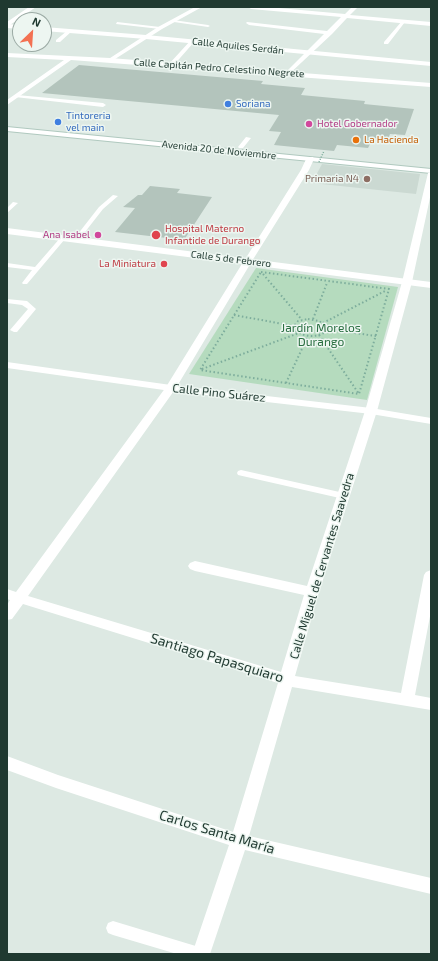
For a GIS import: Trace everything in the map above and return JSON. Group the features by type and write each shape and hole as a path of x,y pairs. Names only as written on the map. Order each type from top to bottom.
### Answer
{"street":[{"path":"7,25 33,7"},
{"path":"110,60 160,28 199,7"},
{"path":"251,7 431,24"},
{"path":"287,74 356,7"},
{"path":"249,23 330,33"},
{"name":"Calle Aquiles Serdán","path":"52,30 193,41 431,64"},
{"name":"Calle Capitán Pedro Celestino Negrete","path":"7,55 110,60 431,85"},
{"path":"7,103 70,58"},
{"name":"Avenida 20 de Noviembre","path":"7,124 431,166"},
{"name":"Avenida 20 de Noviembre","path":"7,129 431,171"},
{"path":"7,615 13,596 171,388 305,170 310,159"},
{"name":"Calle Miguel de Cervantes Saavedra","path":"200,954 239,841 312,592 371,411 407,282 431,175"},
{"name":"Calle 5 de Febrero","path":"7,231 431,285"},
{"name":"Calle Pino Suárez","path":"7,365 171,388 371,411 431,421"},
{"path":"195,566 312,592"},
{"path":"407,700 431,575"},
{"name":"Santiago Papasquiaro","path":"13,596 287,680 431,704"},
{"name":"Carlos Santa María","path":"7,763 56,781 239,841 431,886"}],"lane":[{"path":"174,21 208,26"},
{"path":"386,44 403,22"},
{"path":"117,24 160,28"},
{"path":"58,42 70,31"},
{"path":"171,65 193,41"},
{"path":"17,96 103,105"},
{"path":"241,147 248,138"},
{"path":"76,240 101,208 115,196"},
{"path":"7,211 15,203"},
{"path":"25,283 63,238"},
{"path":"7,265 37,269"},
{"path":"7,301 24,303 32,309 14,330"},
{"path":"241,472 344,496"},
{"path":"113,928 200,954"}],"path":[{"path":"319,162 324,151"},
{"path":"261,272 389,289"},
{"path":"200,370 261,272"},
{"path":"261,272 302,320"},
{"path":"314,320 328,281"},
{"path":"323,323 389,289"},
{"path":"359,394 389,289"},
{"path":"234,315 294,326 302,320 314,320 323,323 327,329 376,336"},
{"path":"294,326 294,329 299,334 308,336 323,334 327,329"},
{"path":"200,370 299,334"},
{"path":"318,335 359,394"},
{"path":"286,383 308,336"},
{"path":"200,370 359,394"}],"shaded area":[{"name":"Primaria N4","path":"322,164 420,174 416,194 312,183"}],"green space":[{"name":"Jardín Morelos Durango","path":"256,268 398,287 367,400 189,374"}],"building":[{"path":"79,65 263,81 261,84 305,88 301,95 365,101 364,104 414,109 405,135 390,134 388,139 373,138 368,148 337,145 334,151 274,145 281,132 269,131 279,115 42,93"},
{"path":"150,186 180,189 177,193 212,197 184,240 115,232 135,208 123,207 138,195 142,195"}],"place":[{"name":"Soriana","path":"228,104"},
{"name":"Tintoreria vel main","path":"58,122"},
{"name":"Hotel Gobernador","path":"309,124"},
{"name":"La Hacienda","path":"356,140"},
{"name":"Primaria N4","path":"367,179"},
{"name":"Ana Isabel","path":"98,235"},
{"name":"Hospital Materno Infantide de Durango","path":"156,235"},
{"name":"La Miniatura","path":"164,264"}]}
